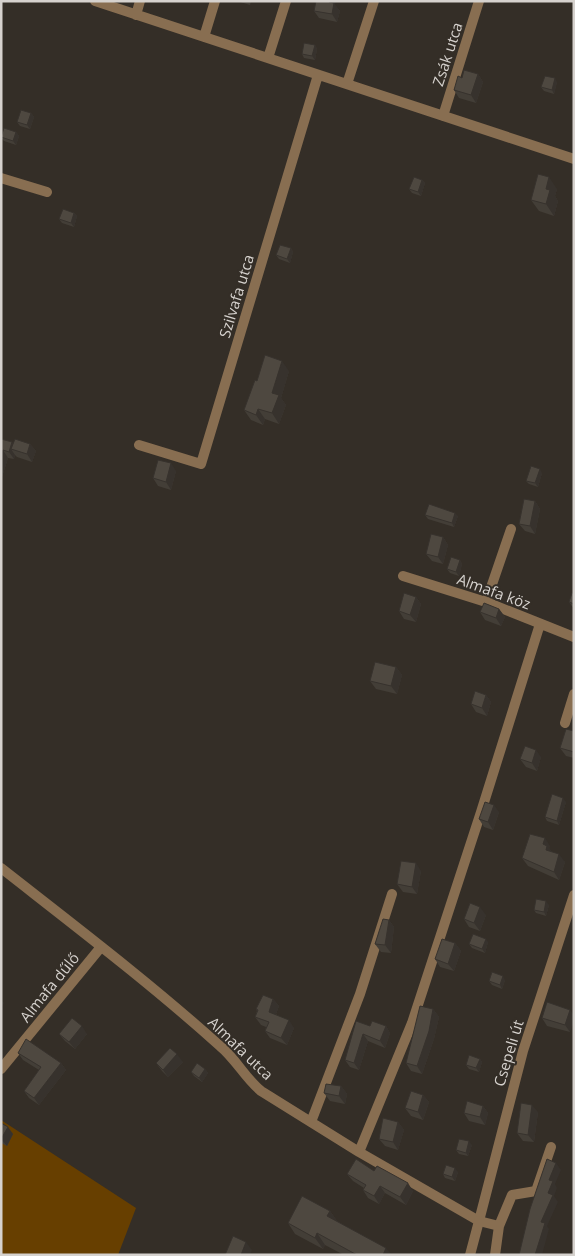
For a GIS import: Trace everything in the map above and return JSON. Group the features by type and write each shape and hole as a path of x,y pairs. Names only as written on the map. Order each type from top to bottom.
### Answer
{"street":[{"path":"95,1 574,159"},
{"path":"136,15 140,1"},
{"path":"204,37 215,1"},
{"path":"268,58 286,1"},
{"path":"346,84 374,1"},
{"name":"Zsák utca","path":"443,116 479,1"},
{"name":"Szilvafa utca","path":"139,445 201,464 318,75"},
{"path":"1,178 47,192"},
{"path":"486,602 511,528"},
{"name":"Almafa köz","path":"403,576 486,602 574,637"},
{"path":"359,1152 412,1023 540,624"},
{"path":"565,723 574,694"},
{"name":"Almafa utca","path":"1,868 101,947 222,1047 250,1081 359,1152 478,1222 498,1226"},
{"path":"311,1122 360,994 392,894"},
{"name":"Csepeli út","path":"470,1255 523,1051 574,895"},
{"name":"Almafa dűlő","path":"1,1069 101,947"},
{"path":"495,1255 498,1226 512,1195 536,1191 551,1147"}],"shaded area":[{"path":"1,1120 136,1208 118,1255 1,1255"}],"building":[{"path":"316,1 334,3 332,14 314,11"},
{"path":"304,43 315,45 312,56 302,54"},
{"path":"464,70 478,74 471,95 454,90 458,76 462,78"},
{"path":"545,76 555,78 552,90 541,87"},
{"path":"21,110 31,113 27,125 17,122"},
{"path":"4,128 16,132 13,141 1,137"},
{"path":"538,174 549,177 546,189 550,190 546,204 531,200"},
{"path":"414,177 422,180 418,192 409,189"},
{"path":"63,209 74,213 71,223 59,219"},
{"path":"280,245 291,248 287,259 276,255"},
{"path":"265,355 282,361 272,393 279,395 272,413 258,409 256,415 244,410 255,380 257,381"},
{"path":"1,439 12,442 9,452 3,450 1,455"},
{"path":"15,439 30,444 27,454 11,449"},
{"path":"158,460 171,463 166,482 153,478"},
{"path":"531,466 540,469 535,483 526,481"},
{"path":"524,499 535,501 530,526 519,524"},
{"path":"429,504 455,513 452,523 425,515"},
{"path":"431,534 443,537 438,557 426,554"},
{"path":"451,557 460,560 456,572 447,569"},
{"path":"404,593 416,597 410,615 399,611"},
{"path":"572,593 574,593 574,604 569,602"},
{"path":"484,603 499,609 496,618 480,612"},
{"path":"375,662 396,667 391,686 370,681"},
{"path":"475,691 486,695 482,708 471,704"},
{"path":"566,729 574,731 574,752 560,748"},
{"path":"525,746 536,750 532,763 520,759"},
{"path":"552,794 563,798 557,821 545,817"},
{"path":"485,802 494,805 488,822 479,819"},
{"path":"530,834 545,838 543,844 547,846 546,850 559,854 554,872 522,858"},
{"path":"401,861 416,863 412,887 397,884"},
{"path":"536,899 546,901 544,912 534,910"},
{"path":"470,903 480,907 474,923 464,919"},
{"path":"383,919 389,920 385,945 375,944"},
{"path":"473,934 486,939 482,949 469,944"},
{"path":"442,939 455,943 448,964 435,959"},
{"path":"492,972 503,976 500,985 489,981"},
{"path":"263,995 273,999 269,1012 289,1020 281,1038 265,1031 269,1022 255,1017 258,1010 256,1009"},
{"path":"547,1002 570,1010 565,1025 542,1018"},
{"path":"420,1006 433,1009 429,1031 417,1066 406,1063"},
{"path":"72,1018 82,1026 69,1042 59,1034"},
{"path":"356,1021 370,1026 372,1021 386,1026 380,1041 363,1034 354,1063 345,1060"},
{"path":"26,1039 61,1063 34,1098 24,1091 41,1067 18,1053"},
{"path":"170,1048 177,1054 163,1070 156,1063"},
{"path":"469,1055 480,1059 476,1068 466,1065"},
{"path":"197,1063 205,1069 199,1078 191,1072"},
{"path":"326,1084 341,1086 339,1096 324,1093"},
{"path":"411,1091 423,1095 418,1112 405,1108"},
{"path":"467,1101 483,1106 480,1117 464,1113"},
{"path":"521,1103 532,1105 528,1135 517,1133"},
{"path":"383,1118 398,1122 393,1142 379,1139"},
{"path":"1,1123 8,1127 1,1139"},
{"path":"459,1139 469,1141 466,1153 456,1150"},
{"path":"356,1159 374,1171 377,1166 408,1183 400,1197 380,1186 374,1196 363,1190 366,1185 347,1174"},
{"path":"547,1159 556,1163 549,1180 553,1181 548,1193 553,1195 541,1222 545,1223 535,1255 519,1255 530,1209"},
{"path":"446,1165 455,1168 452,1177 443,1174"},
{"path":"302,1196 330,1211 327,1216 386,1248 383,1255 357,1255 317,1233 315,1238 288,1223"},
{"path":"233,1236 246,1242 241,1255 225,1255"}]}
